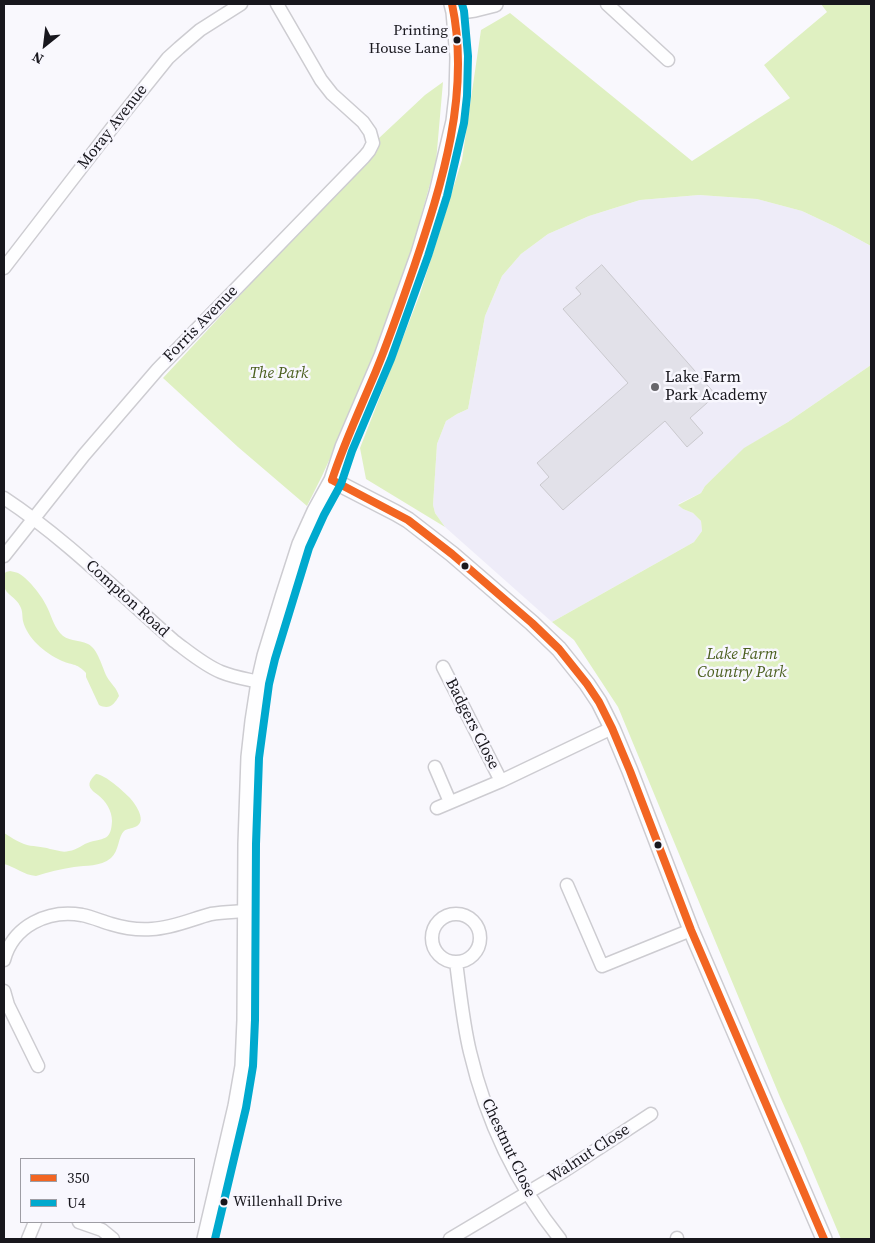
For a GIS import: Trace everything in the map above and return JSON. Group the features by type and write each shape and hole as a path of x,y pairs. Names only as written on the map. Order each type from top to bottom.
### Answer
{"street":[{"name":"Moray Avenue","path":"4,268 168,58 200,30 241,4"},
{"name":"Forris Avenue","path":"4,556 84,455 158,369 364,157 373,143 368,128 332,94 321,80 276,4"},
{"path":"206,1239 236,1106 243,1066 249,757 259,682 300,544 332,480 382,356 425,233 442,174 454,121 457,94 458,57 453,8 495,4"},
{"path":"607,4 668,60"},
{"path":"332,480 408,520 458,560 532,623 559,649 599,702 630,771 691,930 824,1239"},
{"name":"Compton Road","path":"4,498 60,539 174,641 194,656 222,672 259,682"},
{"name":"Badgers Close","path":"443,667 501,780"},
{"name":"Badgers Close","path":"437,808 612,728"},
{"path":"436,767 450,802"},
{"path":"567,886 602,966 691,930"},
{"path":"4,960 8,947 18,934 31,924 47,917 80,914 123,927 151,930 173,926 213,914 246,911"},
{"name":"Chestnut Close","path":"456,962 467,1038 494,1126 527,1193 560,1239"},
{"path":"4,991 8,1005 38,1066"},
{"name":"Walnut Close","path":"450,1239 564,1171 651,1114"},
{"path":"28,1239 35,1223"},
{"path":"82,1223 102,1230 113,1239"}],"shaded area":[{"name":"Lake Farm Park Academy","path":"699,195 757,199 802,211 871,246 871,365 788,422 745,448 705,486 701,493 678,504 683,509 693,513 701,521 702,531 694,542 552,622 445,527 435,513 433,505 437,444 446,421 468,409 485,316 502,276 521,254 548,234 589,216 640,200"}],"green space":[{"path":"821,4 871,4 871,246 802,211 757,199 699,195 640,200 589,216 548,234 521,254 502,276 485,316 468,409 446,421 437,444 433,505 435,513 445,527 366,479 360,448 420,294 462,160 481,30 510,13 692,161 790,98 764,65 827,12"},
{"name":"The Park","path":"443,82 436,162 408,264 355,403 307,506 238,447 163,378 376,149 378,139 425,95"},
{"name":"Lake Farm Country Park","path":"871,365 871,1239 841,1239 618,707 574,640 552,622 694,542 702,531 701,521 693,513 678,505 701,493 705,486 744,448 788,422"},
{"path":"10,571 22,575 34,587 63,636 91,646 107,677 118,693 119,696 113,704 108,707 99,705 86,677 86,673 77,666 64,662 48,653 28,633 23,621 22,610 5,589 4,574"},
{"path":"96,774 109,780 127,795 141,817 139,825 124,831 116,852 111,858 98,864 74,867 36,876 4,864 4,833 30,846 64,852 103,839 109,835 112,821 110,810 104,800 90,788 90,781"}],"building":[{"path":"602,265 716,395 690,418 703,433 687,447 665,421 563,510 540,485 549,477 537,463 628,383 563,309 581,294 576,288"}],"transit line":[{"name":"350","path":"332,480 396,319 424,236 443,171 451,138 458,71 457,37 452,4"},
{"name":"U4","path":"215,1239 246,1108 253,1066 259,758 269,684 309,548 341,484 352,451 391,359 428,256 447,196 464,123 467,96 468,56 462,4"},
{"name":"350","path":"332,480 408,520 452,554 532,623 559,649 599,702 630,771 691,930 824,1239"}],"place":[{"name":"Printing House Lane","path":"457,40"},
{"name":"Lake Farm Park Academy","path":"655,387"},
{"name":"Willenhall Drive","path":"224,1202"}]}
